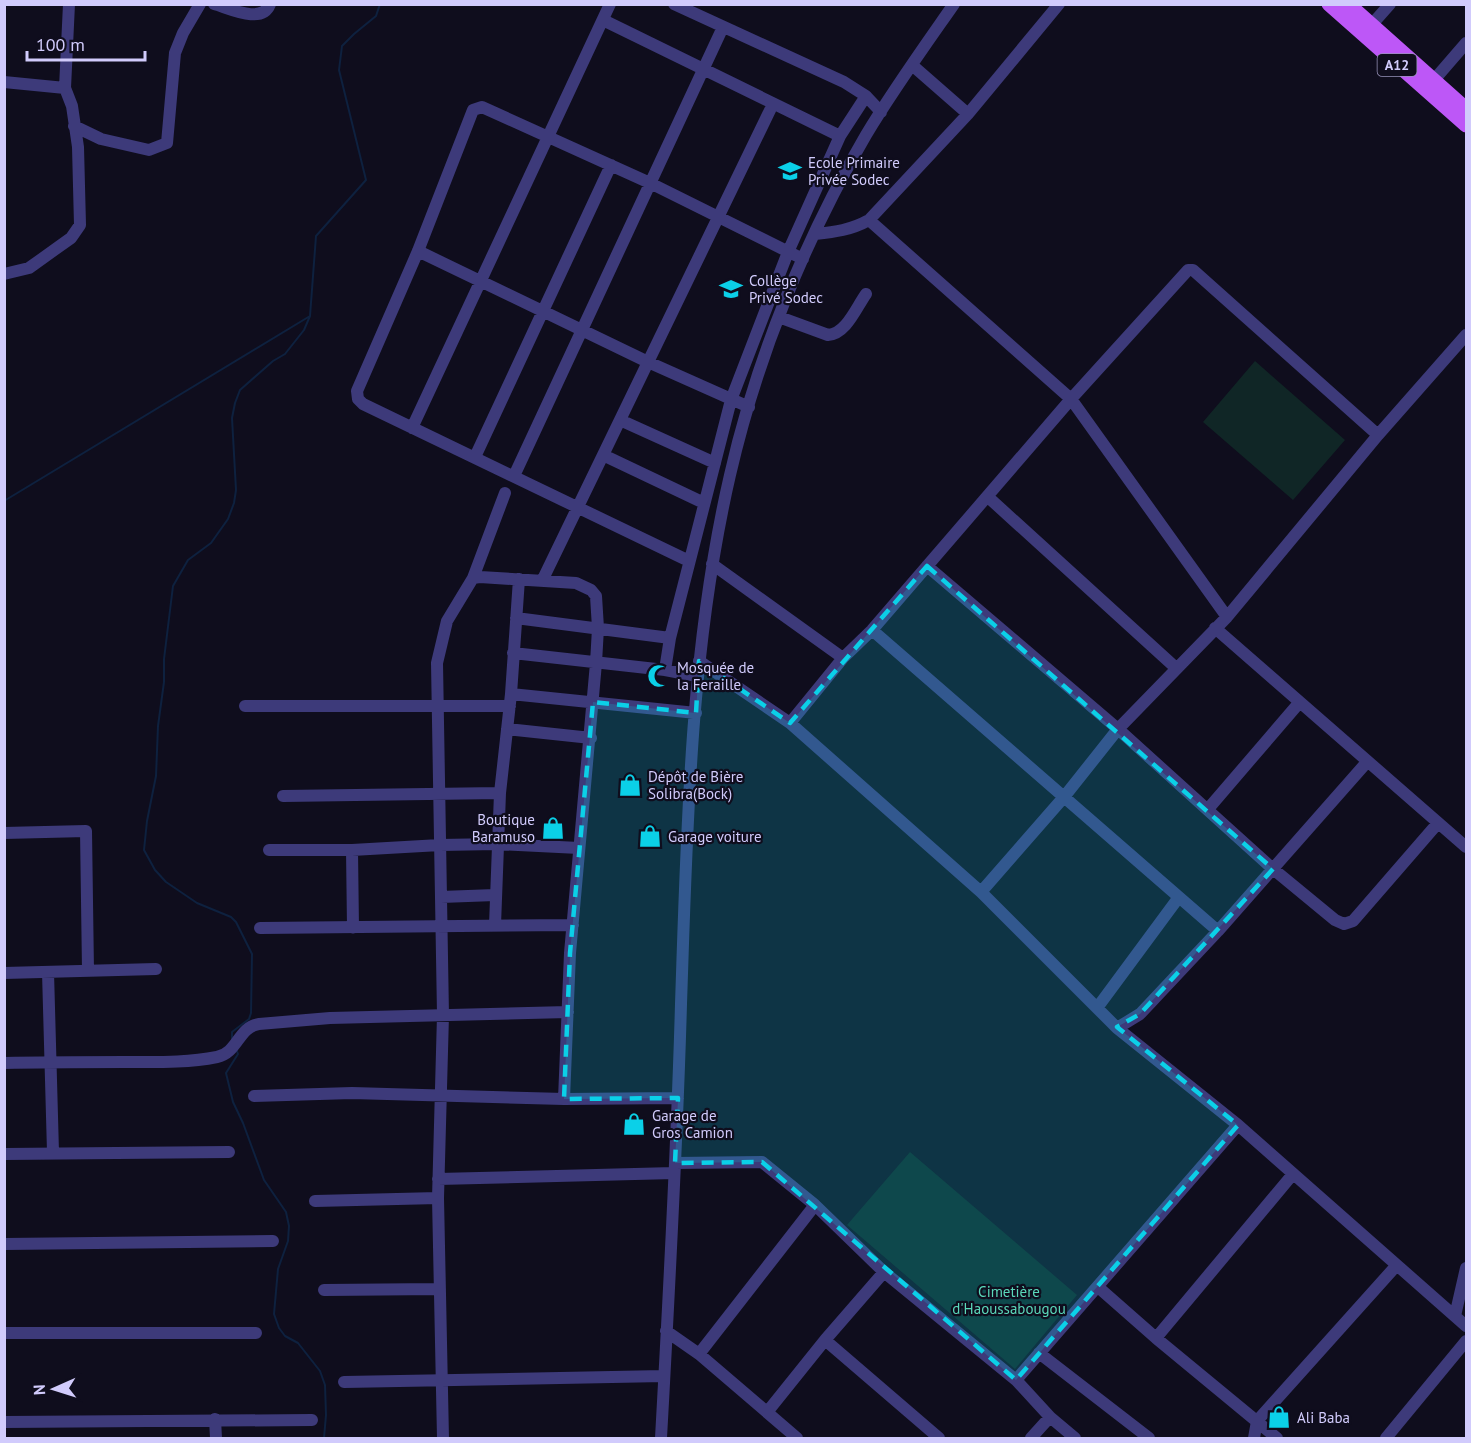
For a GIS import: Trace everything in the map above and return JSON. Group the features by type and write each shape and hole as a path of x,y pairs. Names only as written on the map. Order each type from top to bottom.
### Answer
{"main road":[{"name":"A12","path":"1329,4 1434,80 1467,109"},
{"name":"A12","path":"1348,4 1367,30 1466,124"}],"street":[{"path":"4,274 29,268 71,238 80,225 78,147 72,106 65,88 69,4"},
{"path":"74,126 101,140 149,150 167,143 175,53 183,33 200,4"},
{"path":"214,4 254,15 268,10 270,4"},
{"path":"412,428 610,4"},
{"path":"674,4 844,82 866,96 881,112"},
{"path":"661,1438 697,676 712,564 730,473 779,317 814,234 845,173 881,112 954,4"},
{"path":"814,234 855,228 868,220 968,114 1059,4"},
{"path":"1367,30 1390,4"},
{"path":"603,20 840,136"},
{"path":"514,476 723,27"},
{"path":"1434,80 1467,43"},
{"path":"912,65 968,114"},
{"path":"4,82 65,88"},
{"path":"665,669 670,638 731,400 788,252 840,136 866,96"},
{"path":"542,581 773,104"},
{"path":"689,561 363,404 357,399 357,391 418,251 473,110 482,107 650,183 803,259"},
{"path":"475,458 611,165"},
{"path":"868,220 1071,399 1227,617"},
{"path":"418,251 648,362 749,407"},
{"path":"790,723 843,658 872,630 1071,399 1188,270 1194,270 1378,435"},
{"path":"779,317 828,335 835,334 842,330 866,294"},
{"path":"981,892 1064,797 1118,729 1227,617 1378,435 1467,335"},
{"path":"620,420 715,464"},
{"path":"603,455 704,503"},
{"path":"443,1438 438,1179 443,1015 437,663 447,621 473,578 505,494"},
{"path":"988,497 1176,668"},
{"path":"712,564 843,658"},
{"path":"927,566 1118,729 1273,869 1335,920 1344,924 1353,921 1438,823"},
{"path":"473,578 576,583 591,590 596,596 598,628 596,663 573,925 564,1099"},
{"path":"495,926 500,793 511,700 519,579"},
{"path":"516,618 670,638"},
{"path":"1215,628 1467,847"},
{"path":"872,630 1218,931"},
{"path":"513,653 665,669 697,676"},
{"path":"699,661 790,723 981,892 1118,1028 1238,1125 1467,1326"},
{"path":"245,706 437,707 511,700 593,702 696,713"},
{"path":"1208,809 1299,703"},
{"path":"507,729 591,738"},
{"path":"1118,1028 1140,1014 1218,931 1367,762"},
{"path":"283,796 500,793"},
{"path":"4,833 86,831 88,970"},
{"path":"269,850 352,850 440,844 579,848"},
{"path":"352,850 353,928"},
{"path":"441,897 495,895"},
{"path":"1097,1008 1179,897"},
{"path":"260,928 573,925"},
{"path":"4,973 156,969"},
{"path":"48,972 53,1152"},
{"path":"4,1063 176,1061 220,1056 232,1049 245,1030 252,1025 330,1018 568,1012"},
{"path":"254,1096 352,1093 564,1099 678,1098"},
{"path":"1016,1380 1238,1125"},
{"path":"4,1154 229,1152"},
{"path":"438,1179 762,1162 815,1205 884,1272 1016,1380 1050,1417 1075,1438"},
{"path":"1156,1338 1293,1174"},
{"path":"315,1201 438,1198"},
{"path":"699,1354 815,1205"},
{"path":"4,1244 273,1241"},
{"path":"1254,1438 1257,1421 1396,1266"},
{"path":"1455,1316 1467,1268"},
{"path":"768,1412 825,1340 884,1272"},
{"path":"1098,1287 1277,1438"},
{"path":"324,1290 440,1289"},
{"path":"666,1331 699,1354 768,1412 792,1437"},
{"path":"4,1333 256,1334"},
{"path":"825,1340 939,1438"},
{"path":"1386,1438 1467,1341"},
{"path":"1040,1353 1149,1438"},
{"path":"344,1382 664,1377"},
{"path":"1031,1438 1050,1417"},
{"path":"215,1419 216,1438"},
{"path":"4,1422 312,1420"}],"highlighted area":[{"path":"927,566 1273,869 1140,1014 1117,1027 1238,1125 1016,1380 762,1162 675,1163 678,1098 564,1099 570,953 593,702 696,713 699,661 790,723"}],"green space":[{"path":"1255,361 1345,440 1293,500 1203,422"},
{"name":"Cimetière d'Haoussabougou","path":"910,1152 1077,1295 1015,1369 847,1225"}],"waterway":[{"path":"4,501 310,316 316,236 366,180 339,70 342,46 376,16 380,4"},
{"path":"232,1041 232,1032 249,1019 251,1013 252,954 236,922 231,917 197,903 166,882 155,870 144,850 156,776 164,659 173,586 188,560 211,543 228,519 234,503 236,490 232,418 240,390 273,361 285,354 304,330 310,316"},
{"path":"236,1049 238,1054 226,1073 233,1102 264,1180 286,1212 289,1226 288,1241 278,1269 274,1314 285,1336 298,1343 320,1371 325,1385 324,1438"}],"place":[{"name":"Ecole Primaire Privée Sodec","path":"790,171"},
{"name":"Collège Privé Sodec","path":"731,289"},
{"name":"Mosquée de la Feraille","path":"659,676"},
{"name":"Dépôt de Bière Solibra(Bock)","path":"630,785"},
{"name":"Boutique Baramuso","path":"553,828"},
{"name":"Garage voiture","path":"650,836"},
{"name":"Garage de Gros Camion","path":"634,1124"},
{"name":"Ali Baba","path":"1279,1417"}]}
